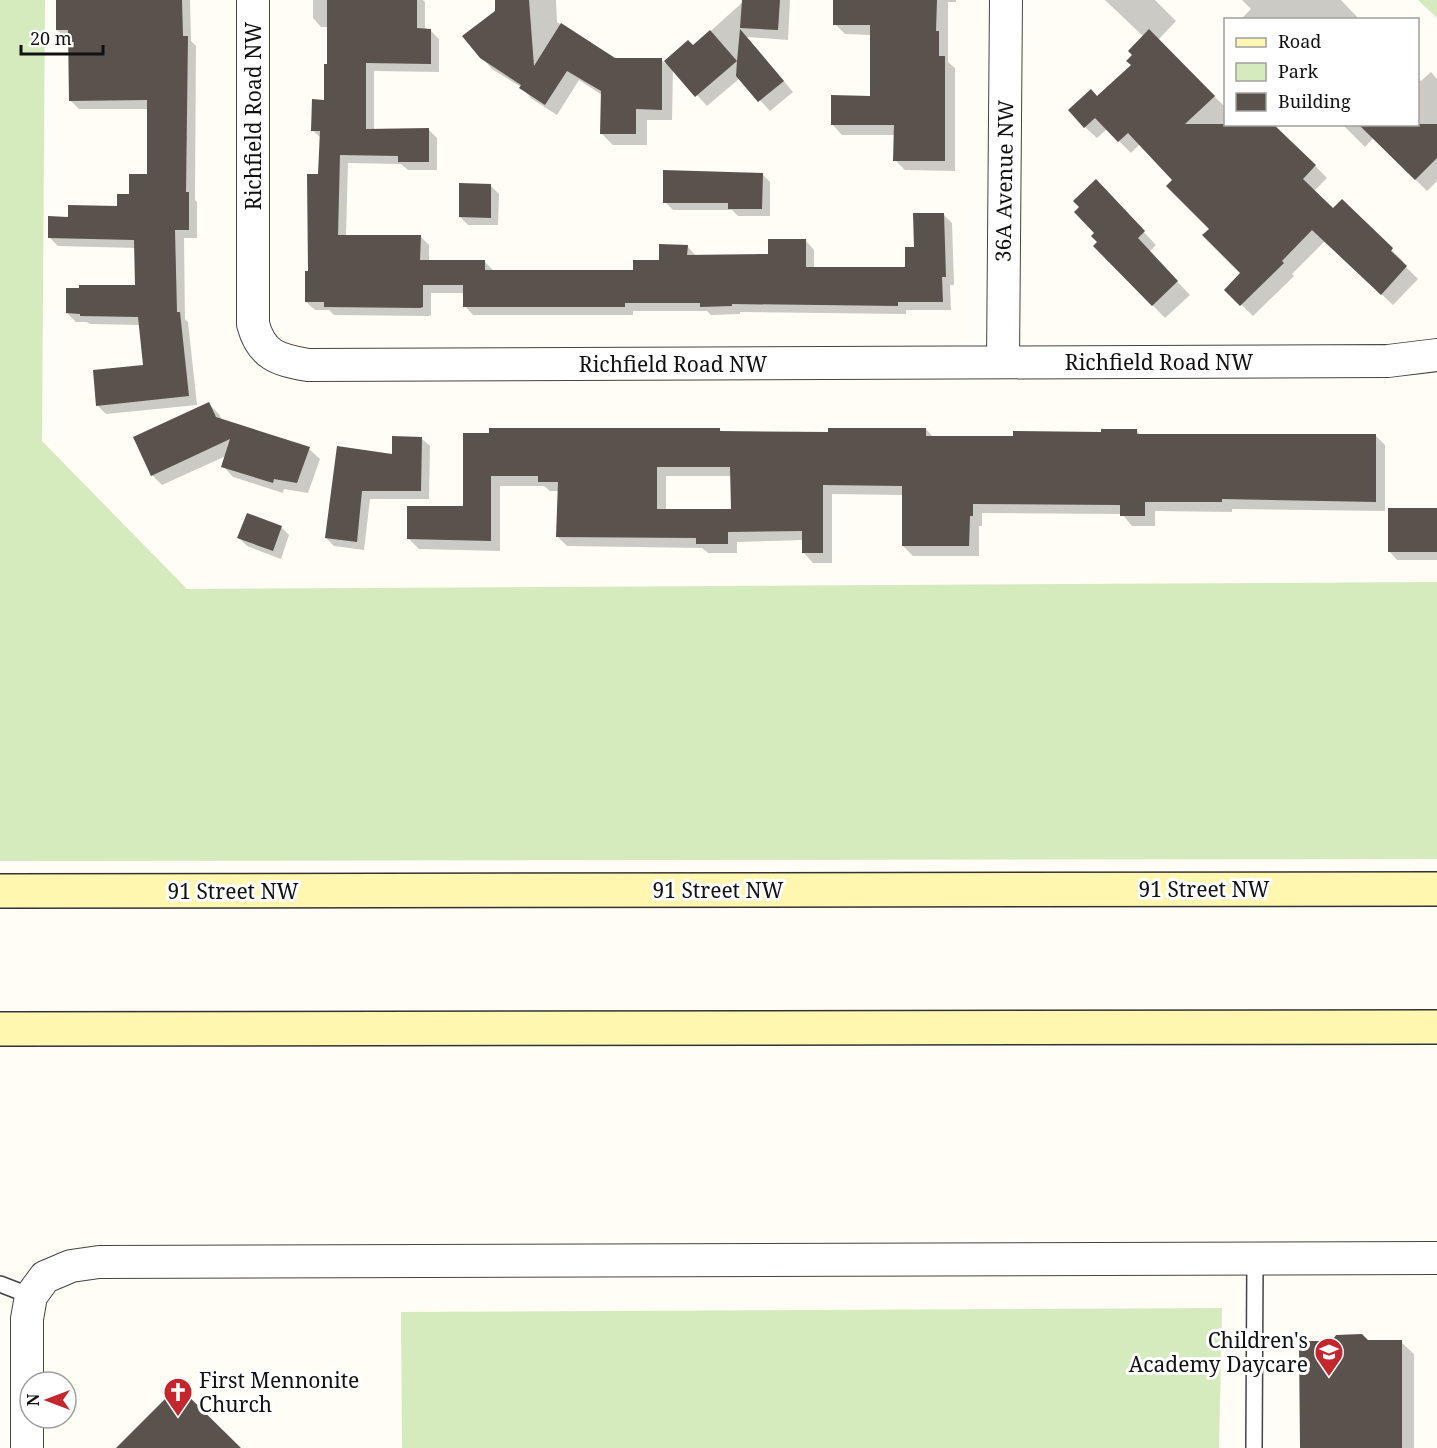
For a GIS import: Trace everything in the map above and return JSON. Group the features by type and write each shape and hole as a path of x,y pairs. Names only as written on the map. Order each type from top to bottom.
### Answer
{"main road":[{"name":"91 Street NW","path":"0,891 1437,889"},
{"path":"0,1029 1437,1027"}],"street":[{"name":"Richfield Road NW","path":"253,0 253,324 257,340 268,352 285,361 308,365 1003,362 1388,360 1437,356"},
{"name":"36A Avenue NW","path":"1003,362 1006,0"},
{"path":"27,1448 27,1319 38,1287 71,1266 99,1262 1437,1258"}],"lane":[{"path":"1254,1448 1255,1258"},
{"path":"0,1284 38,1287"}],"green space":[{"path":"0,0 45,0 42,441 187,589 1437,582 1437,859 0,861"},
{"path":"1418,0 1437,0 1437,18"},
{"path":"1222,1308 1219,1448 402,1448 401,1312"}],"building":[{"path":"56,0 182,0 183,36 188,36 186,192 189,192 189,230 175,230 177,312 180,312 189,396 96,406 93,370 143,365 138,317 80,316 80,314 66,313 66,288 79,288 79,285 135,285 134,240 48,238 48,216 68,217 68,205 117,206 117,194 129,194 129,174 147,174 147,100 69,101 68,30 56,30"},
{"path":"327,0 417,0 417,28 431,29 431,64 366,63 366,129 429,128 429,162 398,162 398,156 340,155 338,235 421,235 420,260 485,260 485,270 633,270 633,260 659,260 659,244 688,245 687,255 768,254 768,239 806,239 806,267 905,267 905,247 914,247 913,213 944,213 946,277 942,277 943,302 898,302 898,306 732,304 732,306 700,307 700,303 625,303 625,307 463,307 463,285 423,285 423,307 420,308 324,307 324,302 305,302 305,271 308,271 307,174 318,174 320,131 311,131 312,99 324,100 324,64 327,64"},
{"path":"495,0 529,0 534,66 561,23 615,58 662,58 662,110 636,109 636,134 600,134 601,91 567,71 545,105 519,88 521,85 480,58 462,36 495,11"},
{"path":"742,0 780,0 778,30 740,28"},
{"path":"833,0 937,0 936,31 939,31 939,56 945,56 945,161 893,161 894,125 831,125 831,95 870,96 870,25 833,25"},
{"path":"740,29 784,81 758,102 736,76"},
{"path":"1149,29 1215,96 1185,124 1275,126 1316,165 1303,179 1333,208 1342,199 1393,248 1391,251 1407,266 1381,295 1312,230 1282,261 1284,263 1240,306 1224,290 1240,273 1202,235 1209,229 1166,186 1172,180 1128,133 1118,142 1095,118 1084,128 1068,110 1091,89 1097,96 1131,65 1126,61 1132,55 1128,51"},
{"path":"710,30 737,61 695,97 664,61 688,40 693,45"},
{"path":"1437,124 1437,158 1415,180 1360,126"},
{"path":"663,170 763,173 762,209 728,209 728,203 663,203"},
{"path":"1096,179 1145,231 1138,238 1178,281 1152,306 1093,246 1097,242 1091,236 1094,233 1074,212 1079,207 1073,201"},
{"path":"459,183 491,184 491,218 459,217"},
{"path":"209,402 216,417 310,447 297,483 274,479 273,483 221,467 230,439 151,476 133,437"},
{"path":"489,428 720,428 720,431 828,432 828,428 926,428 926,436 1013,436 1013,431 1101,432 1101,429 1137,429 1137,434 1376,434 1376,502 1222,499 1222,502 1145,502 1145,516 1120,516 1120,505 973,504 973,516 970,516 969,546 902,546 902,486 823,485 823,553 802,553 802,531 728,532 728,544 696,544 696,538 556,537 558,482 538,482 538,476 491,476 491,541 407,539 407,506 463,506 463,433 489,433","holes":["657,467 730,467 731,509 657,509"]},
{"path":"392,436 422,437 421,491 362,491 357,542 325,538 337,446 392,454"},
{"path":"1388,508 1437,508 1437,552 1388,552"},
{"path":"247,513 282,526 273,551 237,538"},
{"path":"1362,1334 1368,1340 1402,1340 1402,1448 1300,1448 1299,1341 1332,1341 1336,1335"},
{"name":"First Mennonite Church","path":"178,1386 241,1448 116,1448"}],"place":[{"name":"Children's Academy Daycare","path":"1329,1378"},
{"name":"First Mennonite Church","path":"178,1418"}]}
